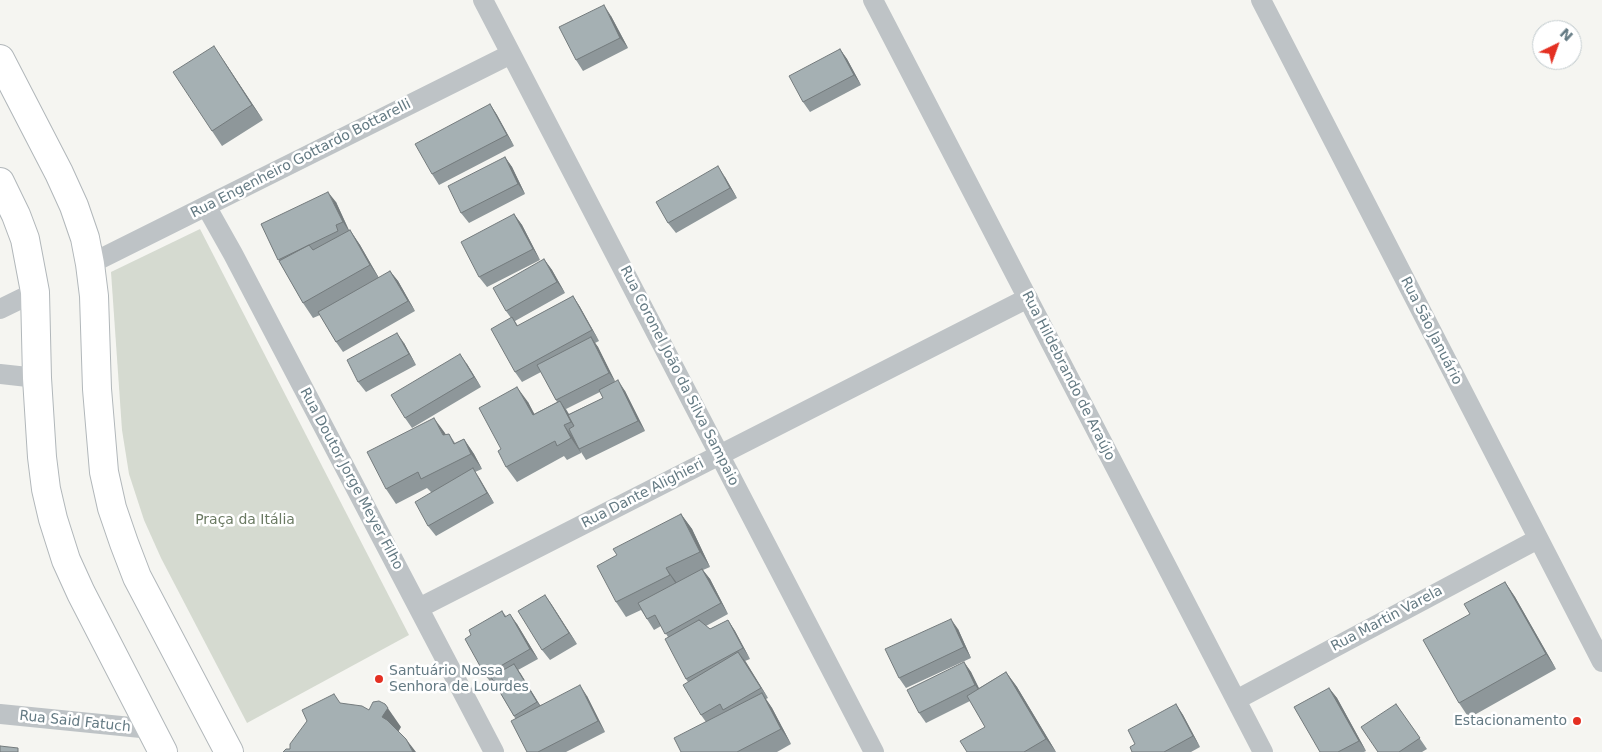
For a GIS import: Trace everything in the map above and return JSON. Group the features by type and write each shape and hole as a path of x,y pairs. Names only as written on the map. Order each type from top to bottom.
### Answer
{"main road":[{"path":"1,65 59,173 74,206 85,238 90,264 96,325 100,435 104,472 112,508 137,577 229,752"},
{"path":"0,182 16,215 24,239 35,292 37,378 42,457 46,489 56,527 66,560 80,593 157,741"}],"street":[{"name":"Rua Coronel João da Silva Sampaio","path":"483,0 874,752"},
{"name":"Rua Hildebrando de Araújo","path":"873,0 1262,752"},
{"name":"Rua São Januário","path":"1261,0 1602,662"},
{"name":"Rua Engenheiro Gottardo Bottarelli","path":"90,264 511,54"},
{"name":"Rua Doutor Jorge Meyer Filho","path":"206,206 494,752"},
{"path":"0,309 35,292"},
{"name":"Rua Dante Alighieri","path":"419,608 1028,298"},
{"path":"0,374 37,378"},
{"name":"Rua Martin Varela","path":"1236,700 1538,539"},
{"name":"Rua Said Fatuch","path":"0,714 157,741"}],"green space":[{"name":"Praça da Itália","path":"200,229 409,635 247,723 161,558 144,520 129,474 122,430 111,272"}],"building":[{"path":"604,5 620,38 576,60 559,27"},
{"path":"214,46 252,105 212,131 173,72"},
{"path":"840,49 854,75 803,102 789,76"},
{"path":"490,104 507,135 432,174 415,144"},
{"path":"505,157 518,184 461,213 448,186"},
{"path":"718,166 730,188 668,223 656,202"},
{"path":"328,192 343,222 336,225 338,231 278,260 261,224"},
{"path":"514,214 533,249 479,277 461,242"},
{"path":"350,230 370,265 303,303 279,261 309,245 313,250"},
{"path":"544,259 557,282 506,311 493,288"},
{"path":"390,271 408,301 336,342 318,312"},
{"path":"573,296 592,330 515,372 491,329 512,317 517,326"},
{"path":"397,333 409,354 358,382 347,360"},
{"path":"591,337 609,373 556,400 537,365"},
{"path":"460,354 474,377 405,418 391,395"},
{"path":"618,380 638,421 579,449 569,429 574,426 568,415 603,398 599,390"},
{"path":"517,387 533,415 560,401 571,422 564,425 571,438 557,446 555,441 506,467 498,451 501,449 479,408"},
{"path":"434,418 443,435 449,434 454,444 464,439 471,454 421,479 418,472 386,489 367,452"},
{"path":"473,468 487,493 428,526 415,502"},
{"path":"681,514 700,552 666,568 670,575 616,602 597,566 617,555 613,549"},
{"path":"702,569 721,603 665,634 655,615 647,619 638,603"},
{"path":"1505,582 1546,654 1459,703 1423,640 1470,614 1464,604"},
{"path":"545,595 569,633 542,650 518,611"},
{"path":"502,611 505,617 510,614 530,649 485,675 465,639 471,635 469,630"},
{"path":"951,619 964,647 899,678 885,649"},
{"path":"699,620 710,629 728,620 743,648 686,679 665,639"},
{"path":"738,652 761,688 723,710 720,704 701,715 683,685"},
{"path":"964,662 975,685 919,713 907,690"},
{"path":"514,664 537,702 514,716 491,677"},
{"path":"1006,672 1046,739 1024,752 967,752 960,741 985,727 967,696"},
{"path":"580,685 598,721 538,752 527,752 511,721"},
{"path":"1329,688 1359,741 1338,752 1320,752 1294,707"},
{"path":"762,693 781,729 737,752 681,752 674,738"},
{"path":"334,694 340,703 362,706 369,710 373,702 379,701 385,704 388,708 382,717 406,739 413,752 283,752 286,749 290,749 290,744 307,721 302,710"},
{"path":"1176,704 1193,736 1164,752 1132,752 1130,747 1135,744 1128,730"},
{"path":"1396,704 1420,738 1399,752 1378,752 1361,727"},
{"path":"0,746 18,748 18,752 0,752"}],"place":[{"name":"Santuário Nossa Senhora de Lourdes","path":"379,679"},
{"name":"Estacionamento","path":"1577,721"}]}
